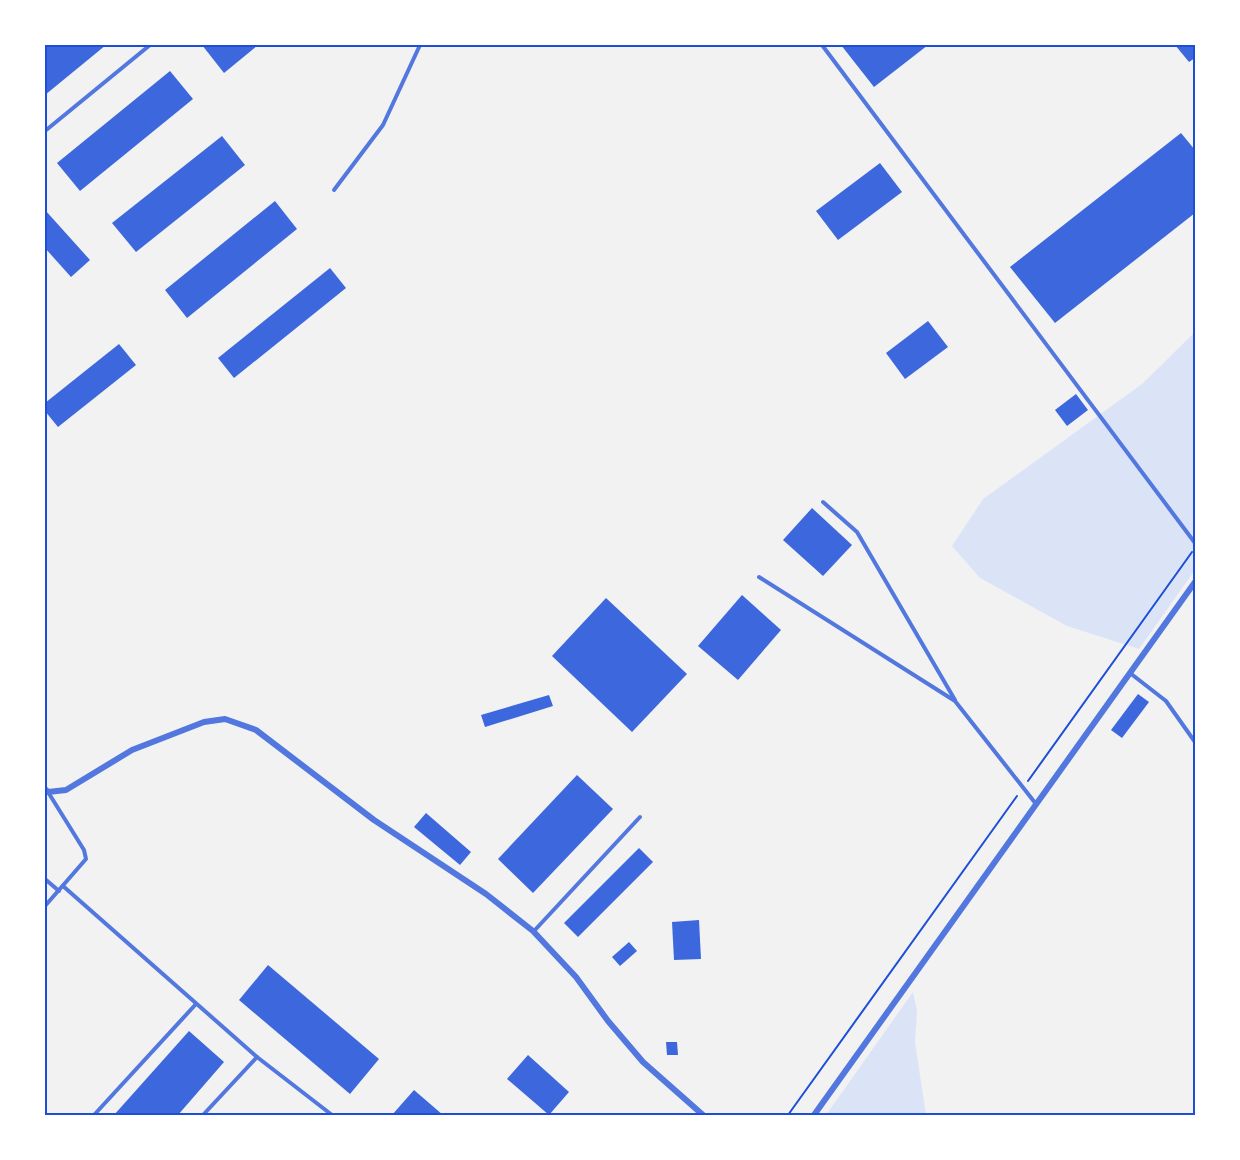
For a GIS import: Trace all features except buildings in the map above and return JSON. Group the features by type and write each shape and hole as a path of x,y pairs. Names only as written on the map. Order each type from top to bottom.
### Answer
{"street":[{"path":"814,1115 1195,582"},
{"path":"47,791 66,790 132,750 204,722 225,719 256,730 374,820 486,894 533,931 576,977 608,1021 643,1062 704,1115"}],"lane":[{"path":"45,131 150,45"},
{"path":"334,190 383,125 420,45"},
{"path":"822,45 1195,545"},
{"path":"823,502 857,532 955,701 1036,804"},
{"path":"759,577 955,701"},
{"path":"1130,673 1166,701 1195,742"},
{"path":"45,906 86,859 84,850 47,791"},
{"path":"533,931 640,817"},
{"path":"45,879 58,891"},
{"path":"63,886 257,1057 332,1115"},
{"path":"94,1115 196,1004"},
{"path":"203,1115 257,1057"}],"path":[{"path":"788,1115 1195,545"}],"shaded area":[{"path":"1195,332 1195,570 1139,649 1067,626 980,578 952,546 983,499 1142,384"},
{"path":"913,992 917,1011 915,1042 926,1115 826,1115"}]}
